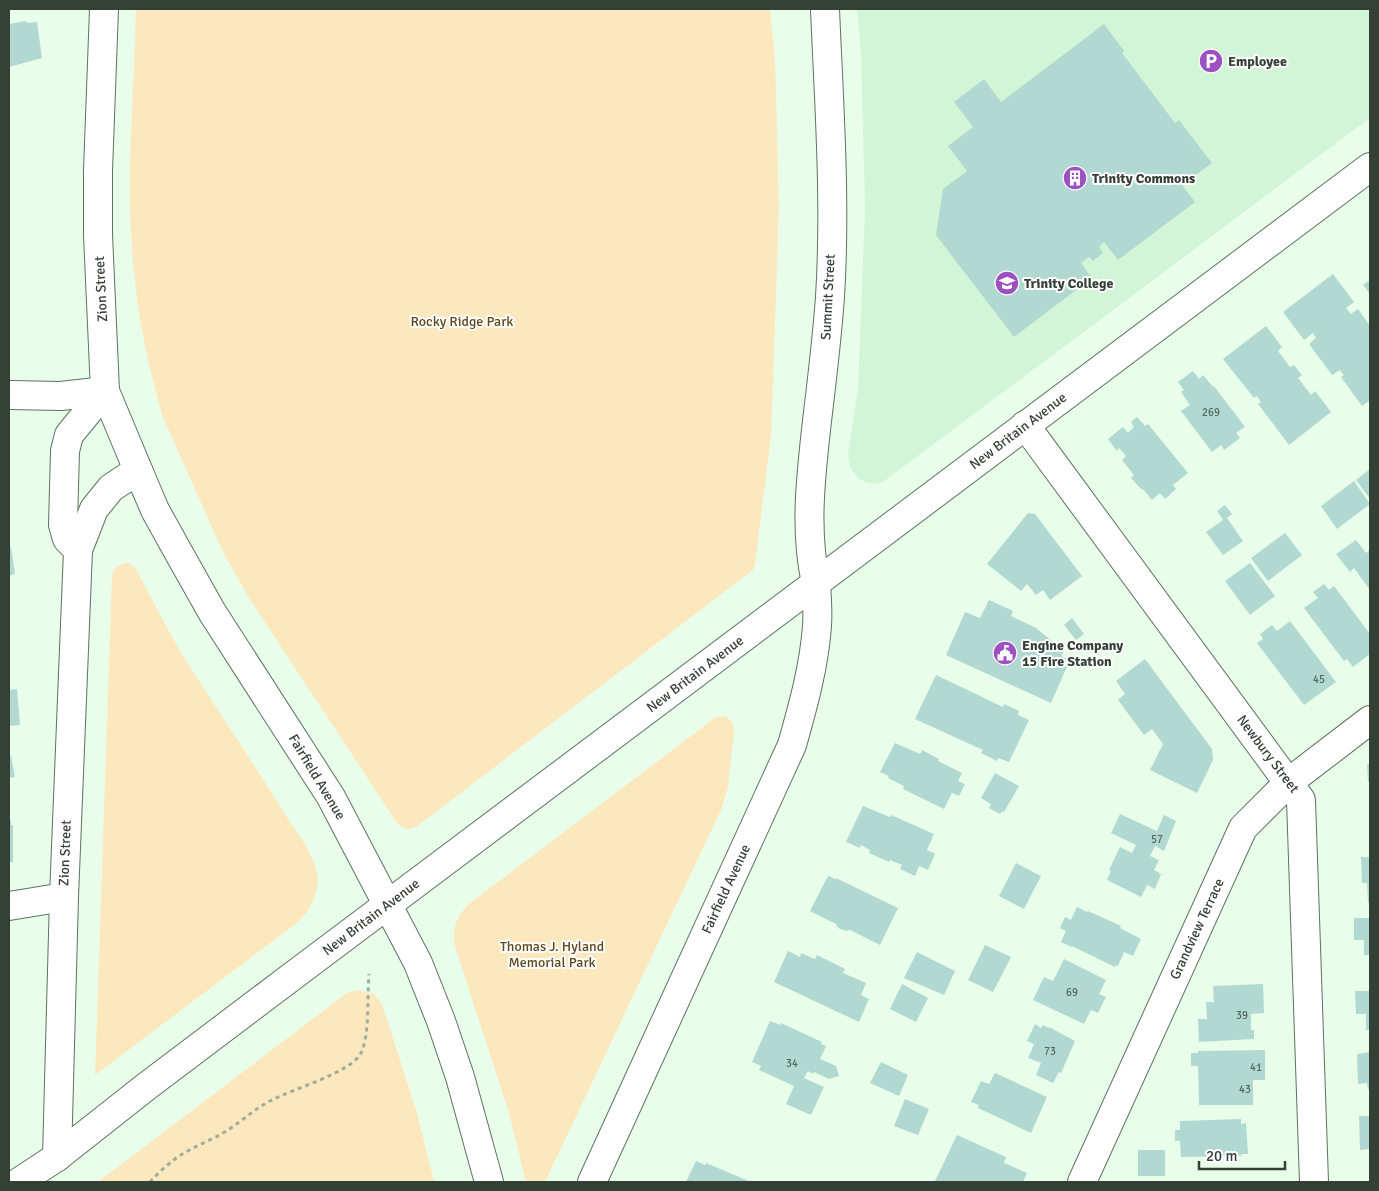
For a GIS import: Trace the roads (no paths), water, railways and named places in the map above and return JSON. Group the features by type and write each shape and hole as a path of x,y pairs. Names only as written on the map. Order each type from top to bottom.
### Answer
{"street":[{"name":"Zion Street","path":"104,9 98,171 98,235 105,391"},
{"name":"Summit Street","path":"816,583 811,559 811,478 825,358 832,243 832,156 826,9"},
{"name":"New Britain Avenue","path":"19,1182 57,1156 388,904 1370,167"},
{"path":"9,395 61,396 105,391"},
{"path":"78,550 68,539 63,525 65,451 69,435 105,391"},
{"name":"Fairfield Avenue","path":"105,391 155,510 212,612 331,797 418,963 441,1020 460,1077 489,1182"},
{"name":"Newbury Street","path":"1025,425 1301,800 1314,1182"},
{"name":"Zion Street","path":"57,1156 64,897 78,550 94,509 111,488 138,470"},
{"name":"Fairfield Avenue","path":"592,1182 792,745 813,662 817,625 816,583"},
{"name":"Grandview Terrace","path":"1082,1182 1244,828 1288,782 1370,720"},
{"path":"9,906 64,897"}],"place":[{"name":"Employee","path":"1211,61"},
{"name":"Trinity Commons","path":"1075,178"},
{"name":"Trinity College","path":"1007,283"},
{"name":"Engine Company 15 Fire Station","path":"1005,653"}],"park label":[{"name":"Rocky Ridge Park","path":"462,321"},
{"name":"Thomas J. Hyland Memorial Park","path":"552,954"}]}
